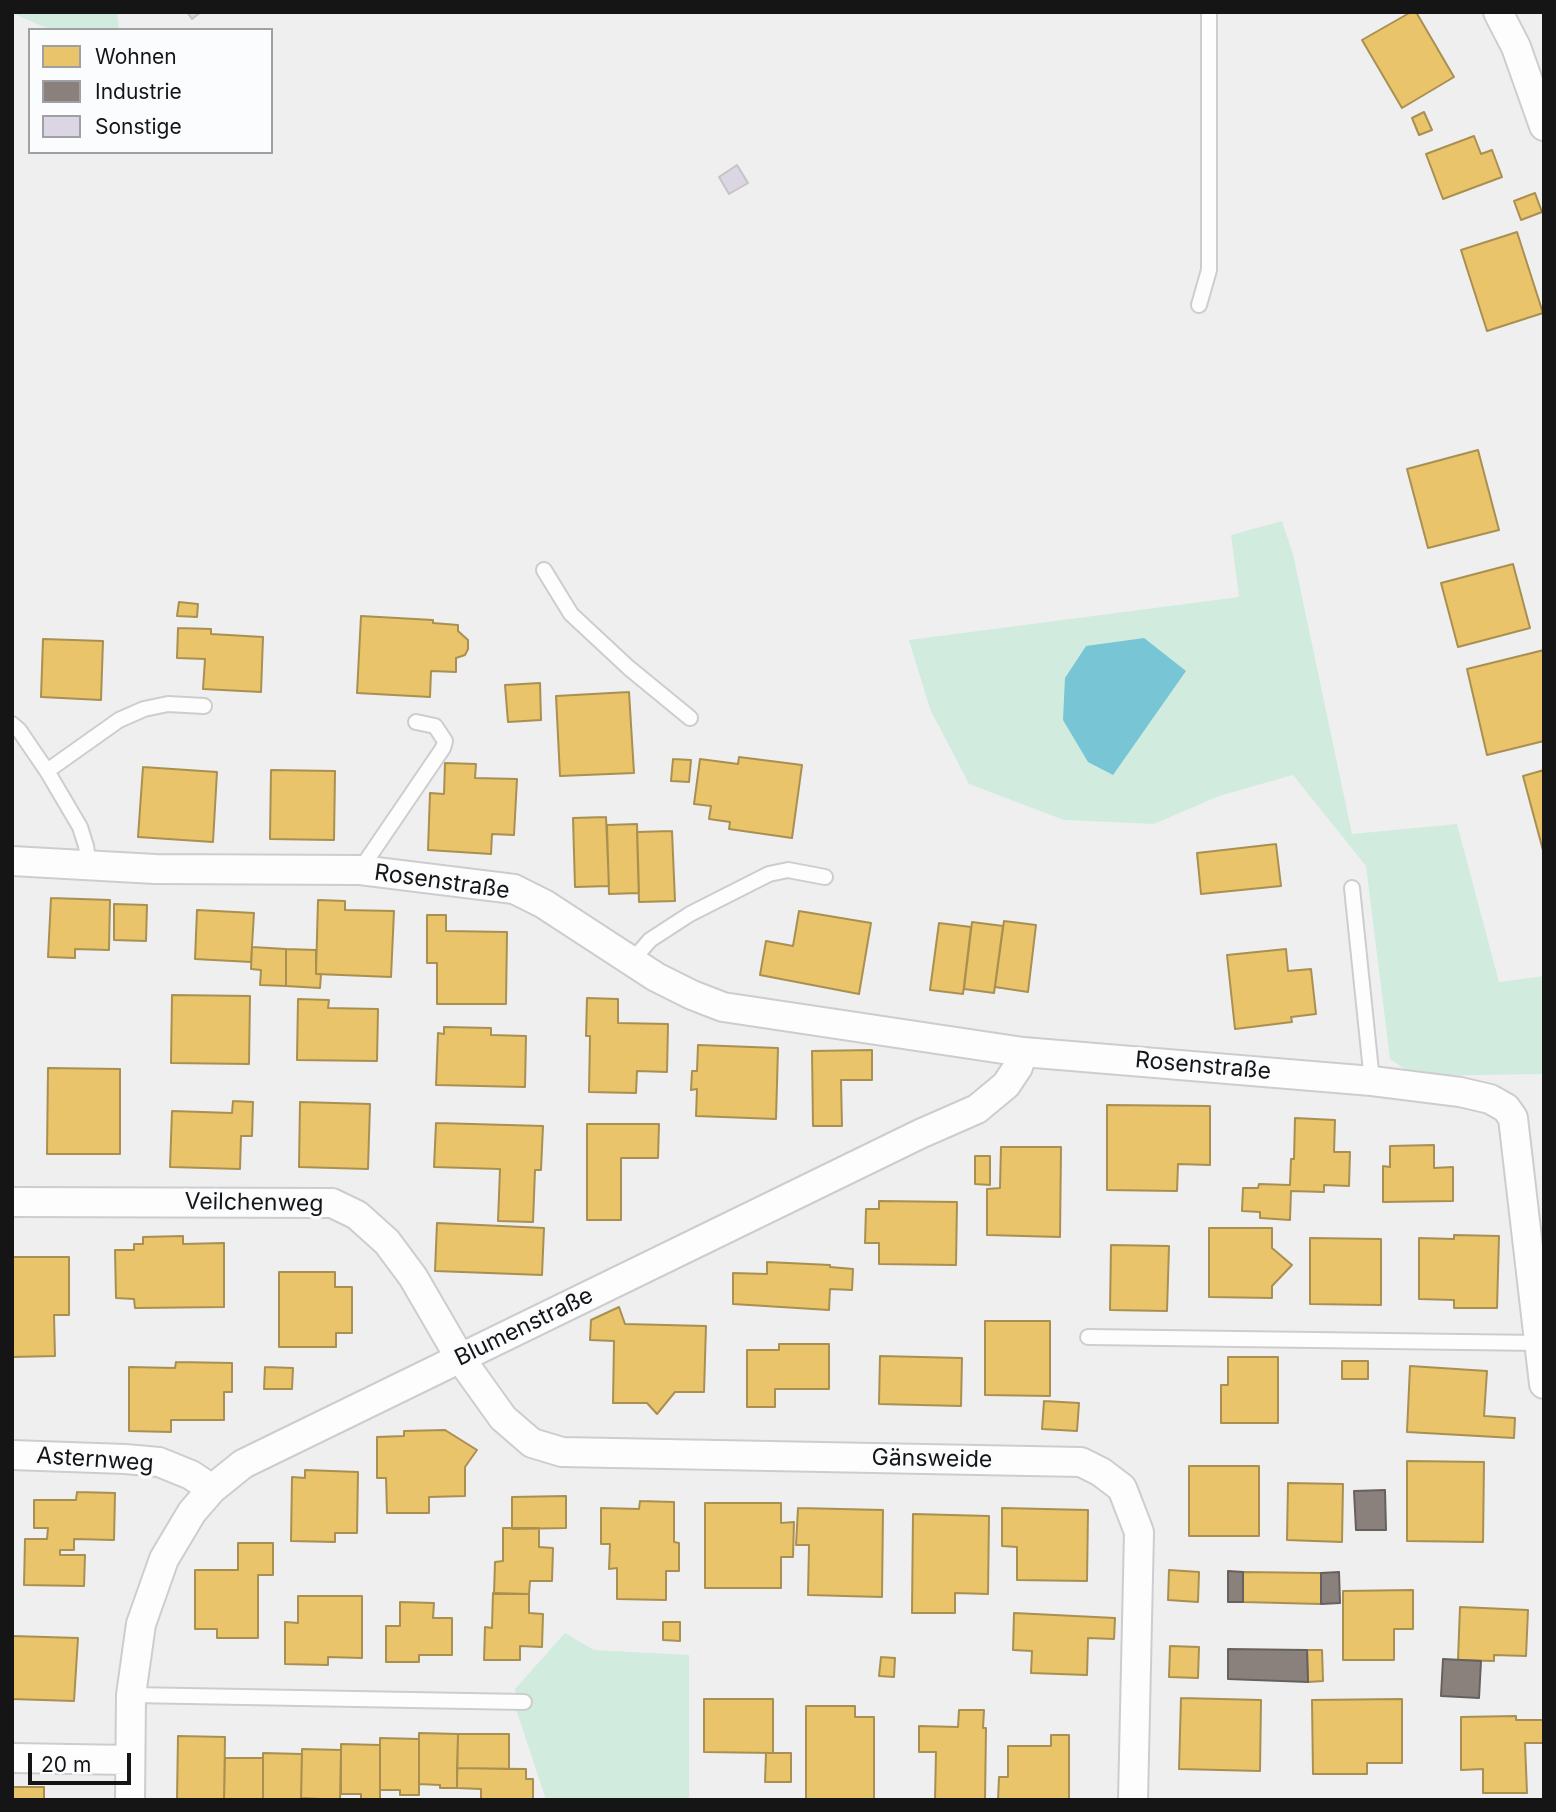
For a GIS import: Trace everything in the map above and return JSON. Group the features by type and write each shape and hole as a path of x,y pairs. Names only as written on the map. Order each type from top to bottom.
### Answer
{"street":[{"path":"1498,12 1516,47 1544,126"},
{"name":"Rosenstraße","path":"12,861 155,869 360,870 514,889 544,905 631,962 692,995 723,1007 1023,1052 1372,1081 1460,1092 1490,1099 1506,1108 1513,1118 1544,1384"},
{"name":"Blumenstraße","path":"130,1800 131,1695 141,1624 164,1559 192,1512 212,1489 243,1464 897,1145 978,1109 1006,1085 1018,1067 1023,1052"},
{"name":"Veilchenweg","path":"12,1202 332,1203 357,1214 387,1242 413,1277 460,1358"},
{"name":"Gänsweide","path":"460,1358 503,1418 532,1443 562,1452 1081,1462 1101,1472 1122,1488 1139,1532 1133,1800"},
{"name":"Asternweg","path":"12,1455 159,1462 191,1475 212,1489"},
{"path":"12,1758 131,1760"}],"lane":[{"path":"1199,305 1209,270 1209,12"},
{"path":"544,570 570,614 628,668 690,718"},
{"path":"47,771 119,720 144,709 169,704 204,706"},
{"name":"Rosenstraße","path":"360,870 443,748 445,741 435,726 416,722"},
{"path":"12,724 47,771 80,827 89,866"},
{"path":"631,962 650,940 690,914 769,874 788,870 825,877"},
{"path":"1352,887 1372,1081"},
{"path":"1088,1337 1539,1343"},
{"path":"131,1695 524,1702"}],"green space":[{"path":"117,12 119,28 46,28 12,13"},
{"path":"1282,521 1293,554 1352,834 1457,824 1499,982 1544,976 1544,1074 1415,1076 1390,1059 1366,866 1293,775 1219,796 1154,824 1064,820 969,784 930,709 909,640 1239,597 1231,535"},
{"path":"565,1633 594,1650 689,1655 689,1800 546,1800 517,1712 515,1689"}],"water":[{"path":"1144,638 1186,671 1113,775 1088,762 1063,720 1065,678 1086,646"}],"building: Wohnen":[{"path":"1411,12 1416,12 1454,77 1402,108 1362,40"},
{"path":"1424,112 1432,130 1419,135 1412,118"},
{"path":"1474,136 1481,154 1492,150 1502,177 1443,199 1426,154"},
{"path":"1535,193 1542,212 1521,220 1514,201"},
{"path":"1517,232 1543,313 1487,331 1461,250"},
{"path":"1478,450 1499,530 1428,548 1407,469"},
{"path":"1513,564 1530,628 1458,647 1441,583"},
{"path":"179,602 198,604 197,617 177,616"},
{"path":"361,616 433,620 433,623 458,625 458,631 468,640 468,649 465,655 456,658 456,672 431,671 430,697 357,693"},
{"path":"178,628 211,629 211,634 263,637 261,692 203,689 205,659 177,658"},
{"path":"43,639 103,641 101,700 41,697"},
{"path":"1544,650 1544,741 1487,755 1467,669"},
{"path":"540,683 541,720 508,722 505,685"},
{"path":"629,692 634,773 560,776 556,696"},
{"path":"739,757 802,765 792,838 729,829 730,822 709,819 711,806 694,804 700,759 738,764"},
{"path":"673,759 691,760 689,782 671,781"},
{"path":"445,763 476,764 475,778 517,779 514,835 492,834 491,854 428,850 430,793 444,794"},
{"path":"143,767 217,772 213,842 138,837"},
{"path":"271,770 335,771 334,840 270,839"},
{"path":"1544,770 1544,854 1523,776"},
{"path":"606,817 609,886 575,887 573,818"},
{"path":"637,824 639,893 609,894 607,825"},
{"path":"672,831 675,901 639,902 637,832"},
{"path":"1276,844 1281,886 1201,894 1197,853"},
{"path":"51,898 110,900 109,950 75,949 75,958 48,957"},
{"path":"318,900 345,901 345,910 394,911 391,977 316,974"},
{"path":"114,904 147,905 146,941 114,940"},
{"path":"197,910 254,913 251,962 195,959"},
{"path":"799,911 871,923 859,994 760,975 766,941 793,946"},
{"path":"427,915 446,915 446,931 507,932 506,1004 437,1004 437,963 427,963"},
{"path":"1004,921 1036,925 1028,992 995,987"},
{"path":"972,922 1003,926 994,993 964,989"},
{"path":"939,923 971,927 963,994 930,990"},
{"path":"252,947 286,949 286,986 260,985 261,970 251,969"},
{"path":"286,949 316,950 316,974 321,974 320,988 286,986"},
{"path":"1286,949 1288,971 1311,969 1316,1014 1291,1017 1292,1022 1235,1029 1227,955"},
{"path":"172,995 250,996 249,1064 171,1063"},
{"path":"587,998 618,999 618,1023 668,1024 667,1072 637,1071 636,1093 589,1092 590,1036 586,1036"},
{"path":"298,999 329,1000 328,1008 378,1009 377,1061 297,1060"},
{"path":"444,1027 491,1028 491,1035 526,1036 525,1087 436,1085 438,1033 444,1034"},
{"path":"698,1045 778,1048 776,1119 696,1116 697,1089 691,1090 692,1071 697,1071"},
{"path":"872,1050 872,1080 841,1080 842,1126 813,1126 812,1051"},
{"path":"48,1068 120,1069 120,1154 47,1154"},
{"path":"233,1101 253,1102 252,1136 241,1136 240,1169 170,1167 172,1111 232,1113"},
{"path":"300,1102 370,1104 368,1169 299,1167"},
{"path":"1107,1105 1210,1106 1210,1165 1178,1164 1177,1191 1107,1190"},
{"path":"1295,1118 1335,1120 1334,1152 1350,1152 1349,1186 1324,1185 1324,1192 1291,1191 1290,1220 1260,1218 1260,1212 1242,1211 1243,1188 1258,1188 1259,1184 1290,1185"},
{"path":"436,1123 543,1126 541,1170 535,1170 533,1222 498,1221 500,1169 434,1167"},
{"path":"587,1124 659,1124 658,1158 621,1158 621,1220 587,1220"},
{"path":"1434,1145 1434,1168 1453,1167 1453,1201 1383,1202 1383,1166 1390,1167 1390,1146"},
{"path":"1001,1147 1061,1147 1060,1237 987,1235 987,1189 1000,1188"},
{"path":"975,1156 990,1156 990,1185 975,1184"},
{"path":"879,1201 957,1202 956,1265 879,1264 879,1243 865,1243 866,1209 879,1209"},
{"path":"437,1223 544,1228 542,1275 435,1271"},
{"path":"1209,1228 1272,1228 1272,1248 1292,1265 1272,1286 1272,1298 1209,1297"},
{"path":"1454,1235 1499,1236 1497,1308 1454,1308 1454,1300 1419,1299 1419,1238 1454,1239"},
{"path":"183,1236 183,1244 224,1243 224,1307 135,1308 134,1299 116,1298 115,1250 134,1250 134,1244 143,1244 143,1237"},
{"path":"1310,1238 1381,1239 1381,1305 1310,1304"},
{"path":"1111,1245 1169,1246 1167,1311 1110,1310"},
{"path":"12,1257 69,1257 69,1315 54,1315 55,1356 12,1357"},
{"path":"767,1262 830,1265 853,1269 852,1290 830,1289 829,1310 733,1304 733,1273 767,1274"},
{"path":"279,1272 335,1272 335,1287 352,1287 352,1333 336,1333 336,1347 279,1347"},
{"path":"619,1307 625,1324 706,1326 704,1392 675,1392 657,1414 647,1403 613,1403 614,1341 590,1340 591,1320"},
{"path":"985,1321 1050,1321 1050,1396 985,1395"},
{"path":"779,1344 829,1344 829,1389 775,1389 775,1407 747,1407 747,1350 779,1350"},
{"path":"880,1356 962,1358 961,1406 879,1404"},
{"path":"1228,1357 1278,1357 1278,1423 1221,1423 1221,1385 1228,1385"},
{"path":"1342,1361 1368,1361 1368,1379 1342,1379"},
{"path":"176,1362 232,1363 232,1392 224,1392 224,1420 171,1420 171,1432 129,1431 129,1367 175,1368"},
{"path":"1410,1366 1487,1371 1484,1416 1515,1418 1514,1438 1407,1432"},
{"path":"265,1367 293,1368 292,1389 264,1389"},
{"path":"1044,1401 1079,1403 1077,1431 1042,1429"},
{"path":"445,1430 477,1450 465,1467 465,1496 429,1497 429,1513 387,1513 386,1478 377,1478 377,1437 404,1436 404,1431"},
{"path":"1407,1461 1484,1462 1483,1542 1407,1541"},
{"path":"1189,1466 1259,1466 1259,1536 1189,1536"},
{"path":"305,1470 358,1472 357,1533 335,1533 335,1542 291,1541 292,1477 305,1478"},
{"path":"1288,1483 1343,1484 1342,1542 1287,1540"},
{"path":"77,1492 115,1493 114,1540 74,1539 74,1550 60,1550 60,1555 85,1555 84,1586 24,1585 25,1539 47,1539 48,1528 34,1528 34,1500 76,1500"},
{"path":"566,1496 566,1528 512,1529 512,1497"},
{"path":"640,1501 674,1502 674,1542 679,1543 679,1571 666,1571 666,1600 617,1599 617,1568 609,1569 610,1544 601,1544 601,1508 639,1509"},
{"path":"705,1503 781,1503 781,1523 794,1522 793,1557 781,1557 781,1588 705,1588"},
{"path":"798,1508 883,1510 882,1597 808,1595 809,1545 796,1545"},
{"path":"1002,1508 1088,1510 1087,1581 1017,1580 1017,1547 1002,1546"},
{"path":"913,1514 989,1516 988,1594 955,1593 955,1613 912,1613"},
{"path":"503,1528 539,1528 539,1547 553,1548 552,1581 530,1581 529,1594 494,1594 495,1562 503,1561"},
{"path":"238,1543 273,1543 273,1575 258,1575 258,1638 217,1638 217,1629 195,1629 195,1570 238,1570"},
{"path":"1169,1570 1199,1572 1198,1602 1168,1600"},
{"path":"1243,1572 1321,1573 1321,1604 1243,1602"},
{"path":"1413,1590 1413,1629 1394,1629 1394,1660 1343,1660 1343,1591"},
{"path":"493,1593 529,1594 529,1613 543,1614 542,1647 520,1646 520,1660 484,1660 485,1627 492,1628"},
{"path":"298,1596 362,1596 362,1658 328,1657 328,1665 285,1664 285,1622 298,1623"},
{"path":"400,1602 434,1603 433,1618 452,1618 452,1655 419,1655 419,1662 386,1662 386,1626 400,1626"},
{"path":"1460,1607 1528,1610 1526,1656 1494,1655 1494,1661 1458,1660"},
{"path":"1014,1613 1115,1618 1114,1639 1088,1638 1087,1675 1031,1673 1032,1651 1013,1650"},
{"path":"663,1622 680,1622 680,1641 663,1640"},
{"path":"12,1636 78,1638 74,1701 12,1699"},
{"path":"1170,1646 1199,1647 1198,1678 1169,1677"},
{"path":"1307,1650 1322,1650 1323,1681 1308,1682"},
{"path":"881,1657 895,1658 894,1677 879,1676"},
{"path":"1181,1698 1261,1700 1260,1771 1179,1769"},
{"path":"704,1699 773,1699 773,1753 704,1752"},
{"path":"1402,1699 1402,1763 1367,1763 1367,1774 1313,1774 1312,1700"},
{"path":"806,1706 855,1706 855,1717 874,1717 874,1799 806,1799"},
{"path":"959,1710 984,1710 985,1800 935,1800 936,1752 919,1752 919,1726 958,1727"},
{"path":"1516,1716 1516,1720 1544,1720 1544,1743 1525,1743 1527,1793 1483,1793 1483,1769 1461,1770 1461,1717"},
{"path":"419,1733 458,1734 457,1788 419,1784"},
{"path":"458,1734 509,1734 509,1769 457,1768"},
{"path":"1051,1735 1069,1735 1069,1800 998,1800 999,1777 1008,1777 1008,1746 1051,1746"},
{"path":"178,1736 225,1737 224,1800 177,1800"},
{"path":"380,1738 419,1739 419,1795 400,1795 400,1790 380,1790"},
{"path":"341,1744 380,1745 380,1800 361,1800 361,1794 341,1794"},
{"path":"302,1749 341,1750 340,1800 301,1798"},
{"path":"263,1753 302,1754 301,1800 263,1800"},
{"path":"766,1753 791,1753 791,1782 765,1782"},
{"path":"225,1758 263,1758 263,1800 224,1800"},
{"path":"457,1768 526,1769 526,1779 533,1779 533,1800 481,1800 481,1789 457,1788"},
{"path":"12,1787 44,1787 44,1800 12,1800"}],"building: Industrie":[{"path":"1385,1490 1386,1530 1356,1530 1354,1491"},
{"path":"1228,1571 1243,1572 1243,1602 1228,1602"},
{"path":"1339,1572 1340,1603 1321,1604 1321,1573"},
{"path":"1228,1649 1307,1650 1308,1682 1228,1679"},
{"path":"1443,1659 1481,1661 1479,1698 1441,1696"}],"building: Sonstige":[{"path":"187,12 201,12 192,19"},
{"path":"737,165 748,183 729,194 719,177"}]}
